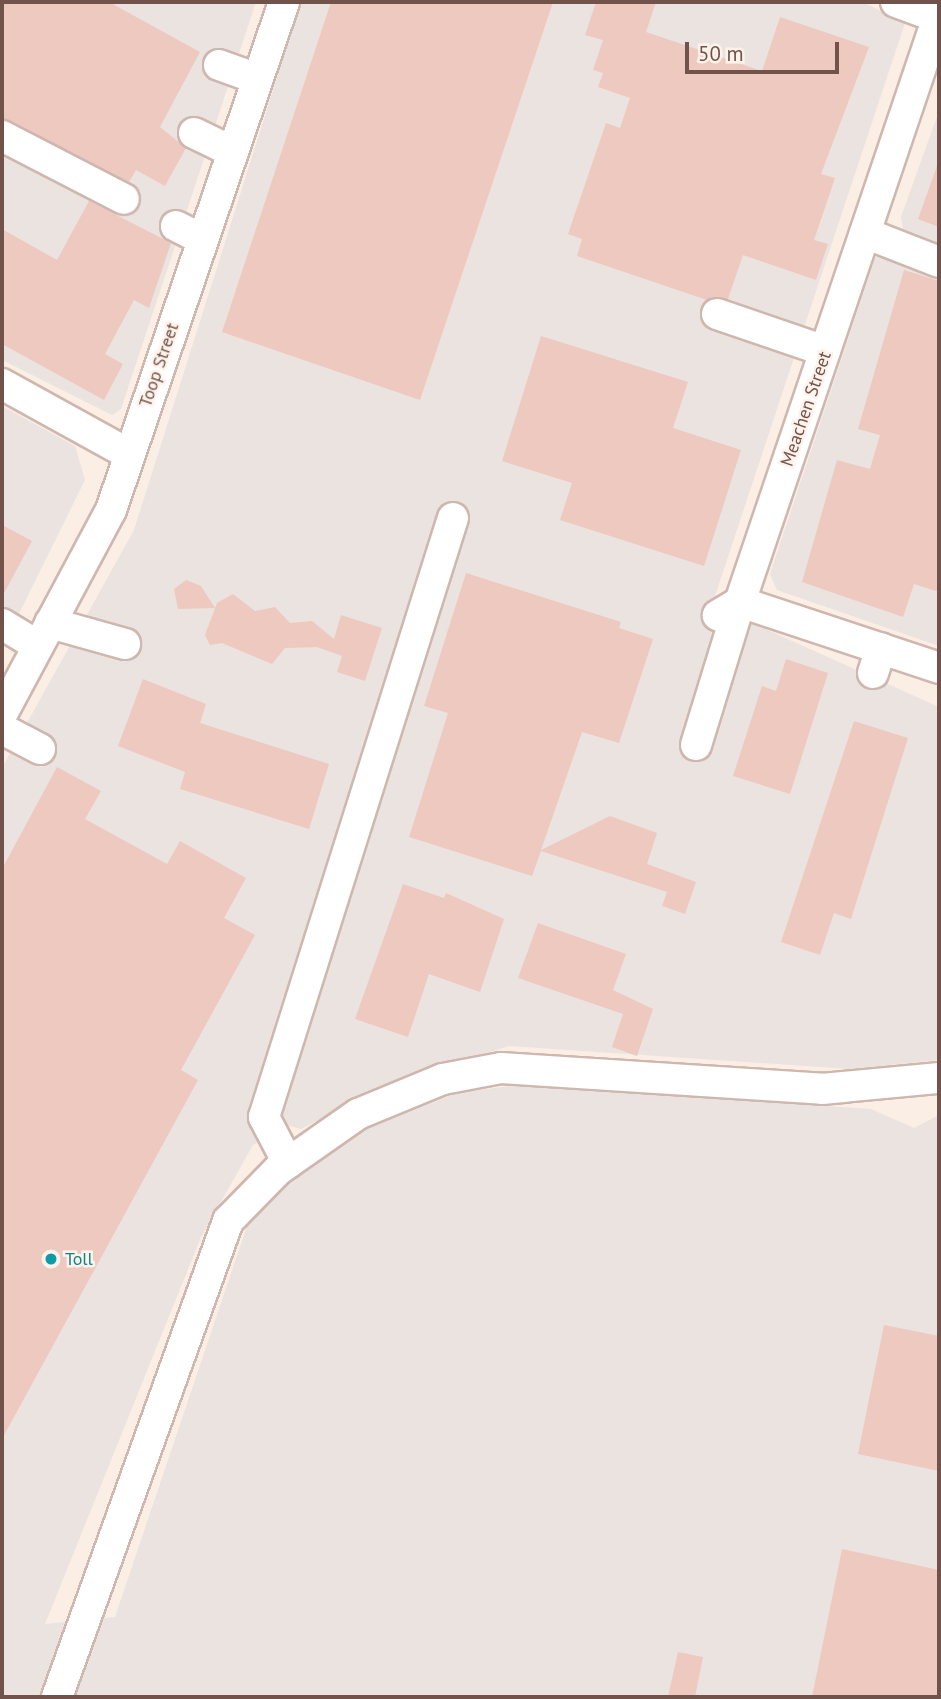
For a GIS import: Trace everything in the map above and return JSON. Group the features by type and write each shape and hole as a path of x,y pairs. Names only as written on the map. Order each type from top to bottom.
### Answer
{"street":[{"name":"Toop Street","path":"2,714 111,510 284,2"},
{"path":"896,2 939,18"},
{"name":"Meachen Street","path":"696,745 729,608 825,351 939,18"},
{"path":"219,65 258,79"},
{"path":"194,133 233,152"},
{"path":"2,136 124,199"},
{"path":"176,226 203,240"},
{"path":"865,233 939,262"},
{"path":"717,314 825,351"},
{"path":"2,384 129,454"},
{"path":"288,1163 264,1117 453,518"},
{"path":"729,608 877,661 939,668"},
{"path":"2,624 44,635 125,644"},
{"path":"2,729 40,749"},
{"path":"57,1697 228,1221 288,1163 358,1114 407,1092 501,1068 822,1089 939,1078"}],"shaded area":[{"path":"2,2 256,2 121,409 112,415 2,360"},
{"path":"301,2 863,2 905,23 712,605 939,707 939,1060 850,1069 509,1046 388,1084 301,1129 290,1126 253,1145 201,1237 45,1624 115,1617 249,1220 302,1168 358,1132 457,1093 517,1085 871,1109 914,1128 939,1115 939,1697 2,1697 2,768 134,530"},
{"path":"939,111 939,247 904,235 901,217"},
{"path":"888,252 939,270 939,646 777,590 770,574 875,258"},
{"path":"2,406 75,446 85,480 2,648"}],"building":[{"path":"2,2 109,2 200,52 160,127 186,148 165,186 136,170 129,182 2,119"},
{"path":"331,2 553,2 420,400 222,332"},
{"path":"596,2 656,2 646,32 762,71 780,17 869,47 821,174 835,178 814,240 828,244 816,280 743,255 728,299 707,300 577,256 582,239 568,234 606,123 620,128 630,98 598,87 603,73 593,70 603,40 585,35"},
{"path":"937,166 939,167 939,227 918,219"},
{"path":"89,201 171,243 149,308 134,300 105,354 123,364 104,400 2,344 2,229 57,260"},
{"path":"904,270 939,281 939,592 914,584 903,617 802,582 837,460 870,469 880,435 858,429"},
{"path":"541,336 688,382 673,428 741,450 704,566 560,520 572,483 502,461"},
{"path":"2,525 32,541 2,597"},
{"path":"466,573 621,622 619,628 653,639 619,743 582,732 541,850 610,816 657,833 647,864 696,882 685,914 662,906 667,892 541,851 532,876 409,837 448,713 424,706"},
{"path":"186,580 201,586 215,608 178,609 174,589"},
{"path":"233,594 255,611 275,607 290,623 312,621 334,639 341,615 382,628 365,681 337,672 342,656 317,647 285,648 272,664 222,643 210,645 205,635 217,603"},
{"path":"786,659 828,673 790,794 733,776 762,686 776,691"},
{"path":"143,679 206,704 200,723 329,764 309,829 180,789 185,772 118,746"},
{"path":"854,721 908,738 851,919 834,913 820,955 781,942"},
{"path":"57,767 101,791 85,819 167,864 180,841 246,878 224,918 255,935 181,1070 198,1080 2,1439 2,869"},
{"path":"403,884 444,898 446,893 504,919 480,992 429,974 408,1037 355,1019"},
{"path":"538,923 626,954 613,990 653,1009 637,1056 612,1047 623,1014 518,978"},
{"path":"884,1325 939,1336 939,1471 858,1454"},
{"path":"842,1549 939,1570 939,1697 812,1697"},
{"path":"678,1652 703,1657 695,1697 668,1697"}],"place":[{"name":"Toll","path":"51,1259"}]}
